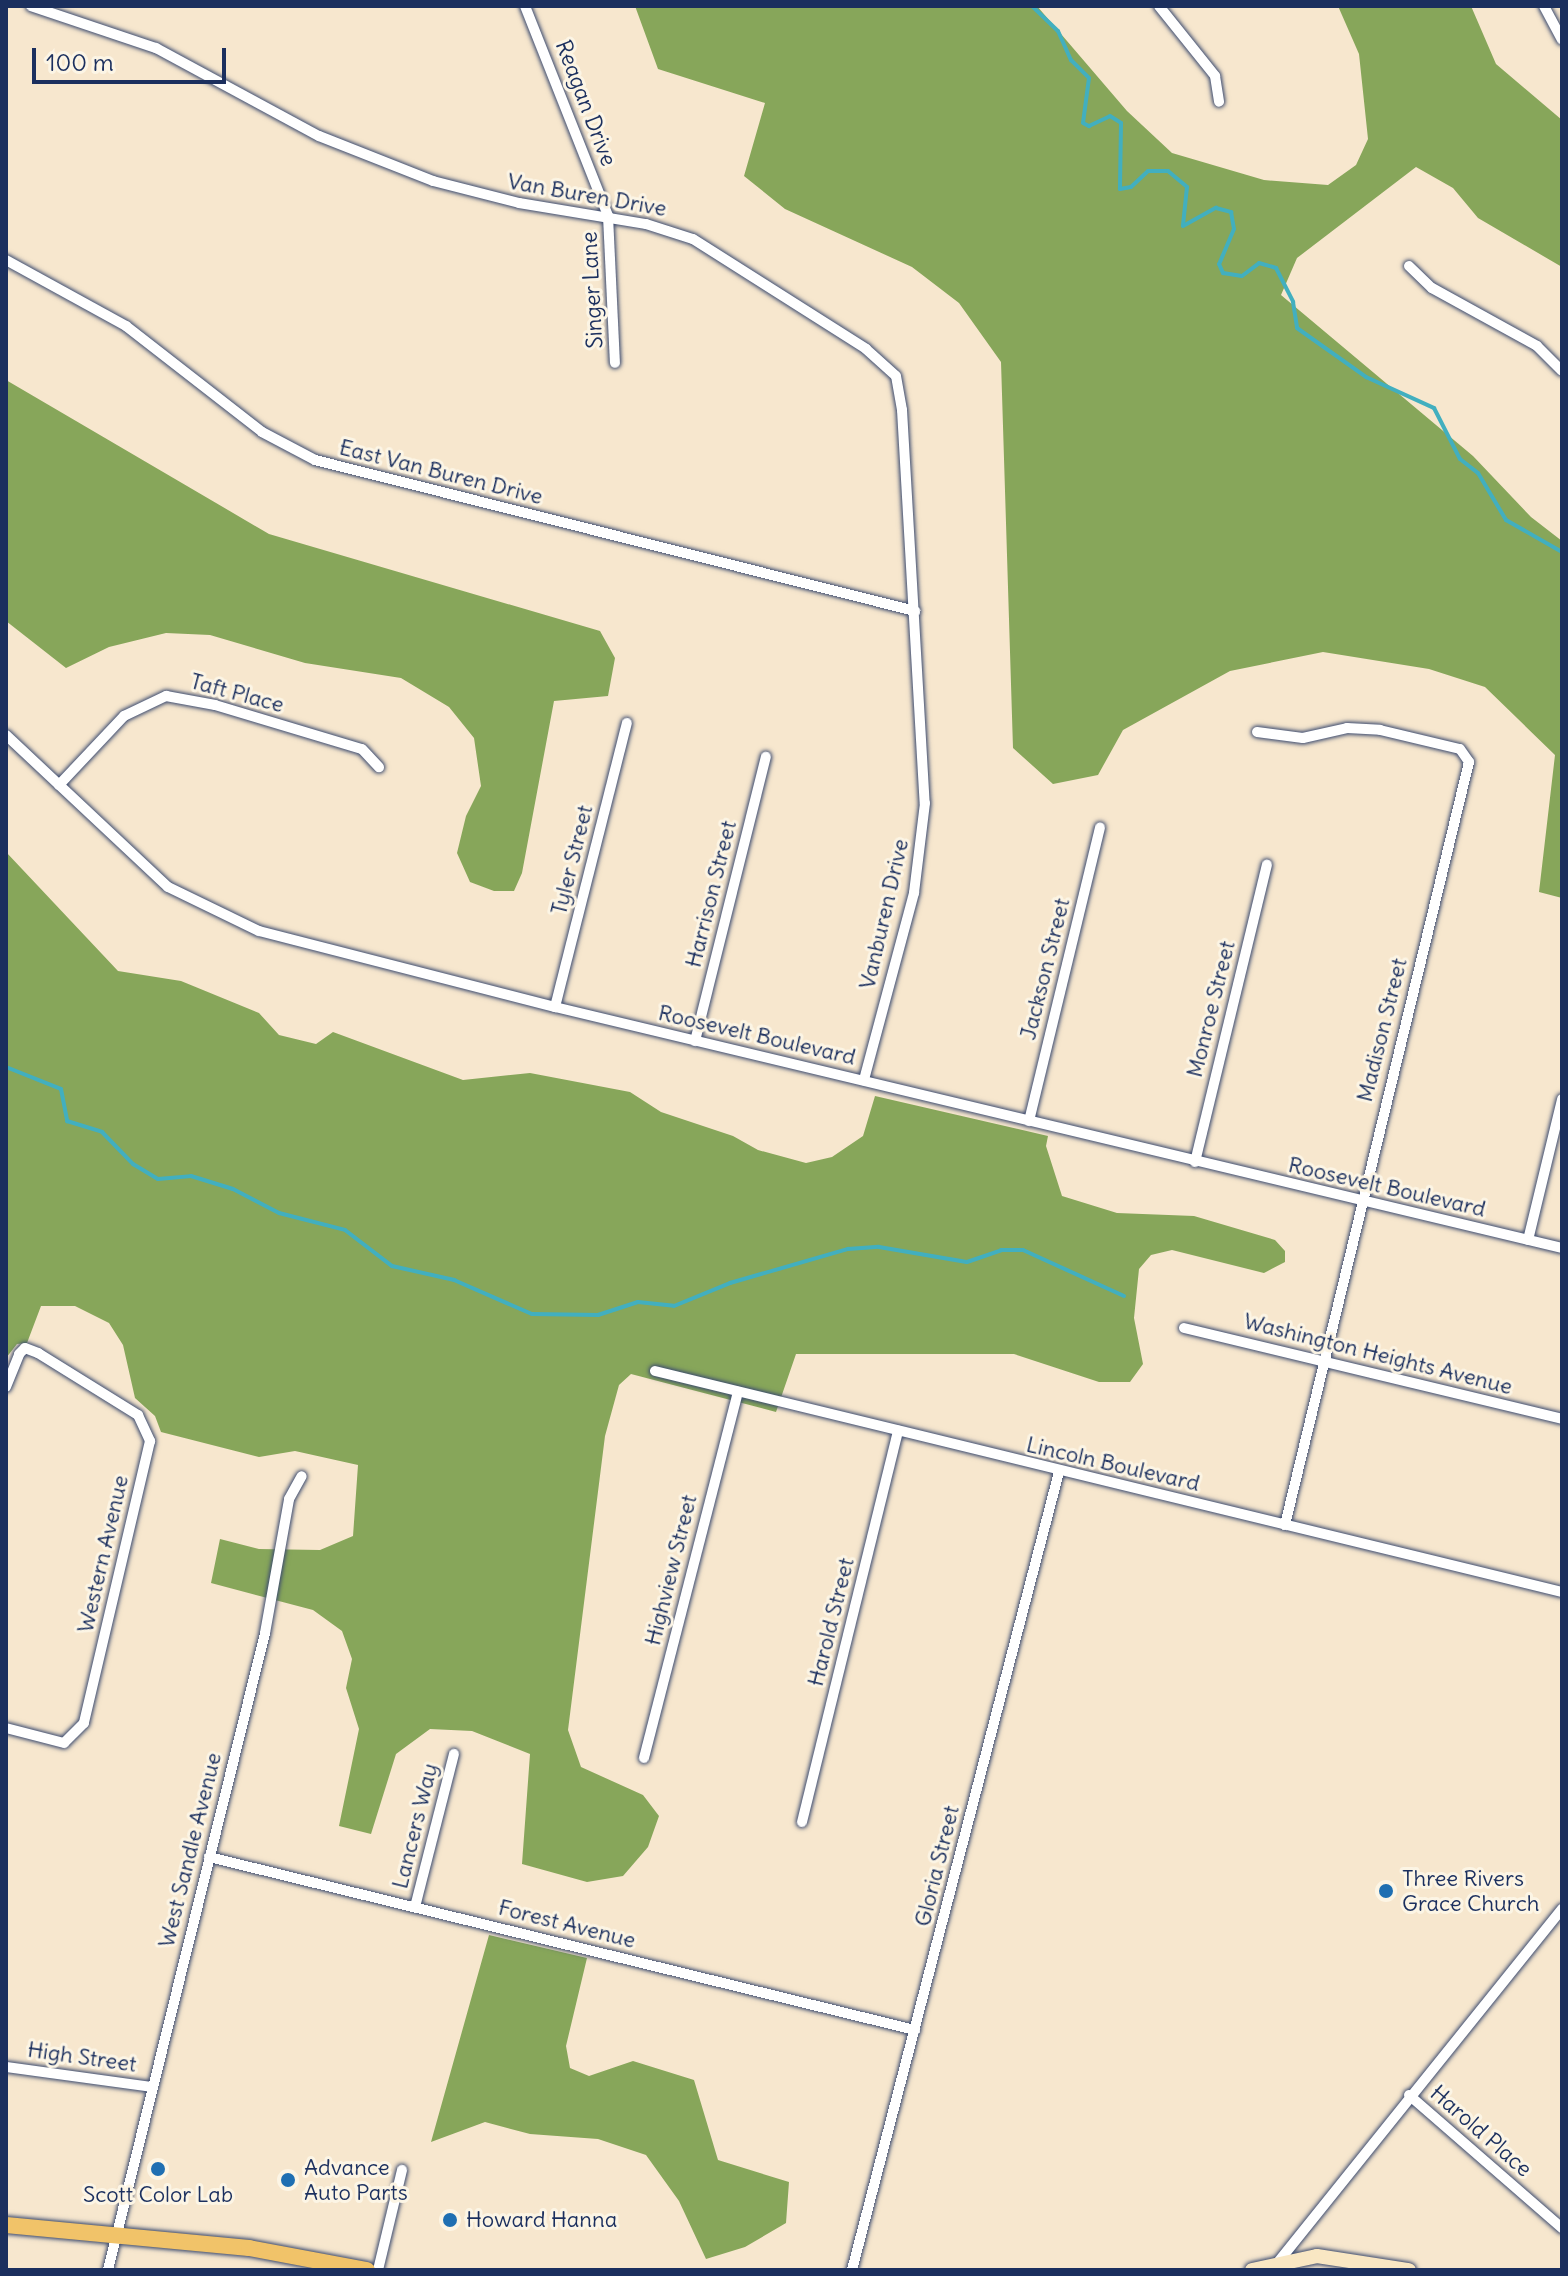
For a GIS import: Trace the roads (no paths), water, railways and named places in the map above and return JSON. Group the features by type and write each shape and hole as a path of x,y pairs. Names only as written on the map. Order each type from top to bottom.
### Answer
{"main road":[{"path":"6,2225 249,2248 367,2270"}],"street":[{"name":"Van Buren Drive","path":"31,6 156,48 301,127 383,163 478,194 608,216 693,239 888,367 900,389 915,611"},
{"name":"Reagan Drive","path":"525,6 608,216"},
{"path":"1159,6 1215,76 1219,102"},
{"path":"1544,6 1562,40"},
{"name":"Singer Lane","path":"608,216 615,363"},
{"name":"East Van Buren Drive","path":"6,260 126,326 262,432 315,460 915,611"},
{"path":"1409,266 1432,288 1537,346 1562,371"},
{"name":"Vanburen Drive","path":"864,1080 914,893 924,820 915,611"},
{"name":"Taft Place","path":"59,785 124,716 166,696 215,705 362,749 379,767"},
{"name":"Tyler Street","path":"555,1007 627,723"},
{"name":"Madison Street","path":"1257,732 1303,738 1347,728 1380,730 1460,749 1469,762 1360,1202 1285,1525"},
{"name":"Roosevelt Boulevard","path":"6,735 168,887 216,915 259,931 555,1007 1562,1248"},
{"name":"Harrison Street","path":"695,1041 766,757"},
{"name":"Jackson Street","path":"1029,1121 1100,827"},
{"name":"Monroe Street","path":"1195,1162 1267,865"},
{"path":"1528,1240 1562,1099"},
{"name":"Washington Heights Avenue","path":"1184,1328 1562,1419"},
{"name":"Western Avenue","path":"6,1387 25,1348 138,1415 150,1441 109,1602 98,1679 84,1723 64,1743 6,1728"},
{"name":"Lincoln Boulevard","path":"655,1371 1059,1472 1562,1592"},
{"name":"Highview Street","path":"644,1758 738,1392"},
{"name":"Harold Street","path":"802,1822 898,1431"},
{"name":"Gloria Street","path":"852,2270 1059,1472"},
{"name":"West Sandle Avenue","path":"108,2270 265,1633 289,1499 302,1476"},
{"name":"Lancers Way","path":"415,1907 454,1754"},
{"name":"Forest Avenue","path":"209,1857 915,2030"},
{"path":"1286,2260 1409,2095 1562,1909"},
{"name":"High Street","path":"6,2067 152,2087"},
{"name":"Harold Place","path":"1409,2095 1562,2228"},
{"path":"378,2270 402,2170"},
{"path":"1252,2270 1286,2260 1317,2256 1409,2270"}],"waterway":[{"path":"1032,6 1058,31 1071,60 1089,78 1083,123 1089,126 1110,116 1121,123 1120,189 1131,187 1148,171 1168,171 1187,187 1183,226 1216,208 1231,212 1234,229 1219,264 1223,273 1242,276 1259,263 1276,268 1293,302 1297,328 1366,377 1434,408 1460,459 1478,473 1506,520 1562,552"},
{"path":"6,1067 61,1089 67,1121 102,1132 133,1164 158,1179 191,1176 233,1189 279,1213 345,1230 392,1266 454,1280 532,1314 598,1315 638,1302 674,1306 730,1283 848,1249 879,1247 967,1262 1001,1250 1023,1250 1124,1296"}],"place":[{"name":"Three Rivers Grace Church","path":"1386,1891"},
{"name":"Scott Color Lab","path":"158,2169"},
{"name":"Advance Auto Parts","path":"288,2180"},
{"name":"Howard Hanna","path":"450,2220"}]}
